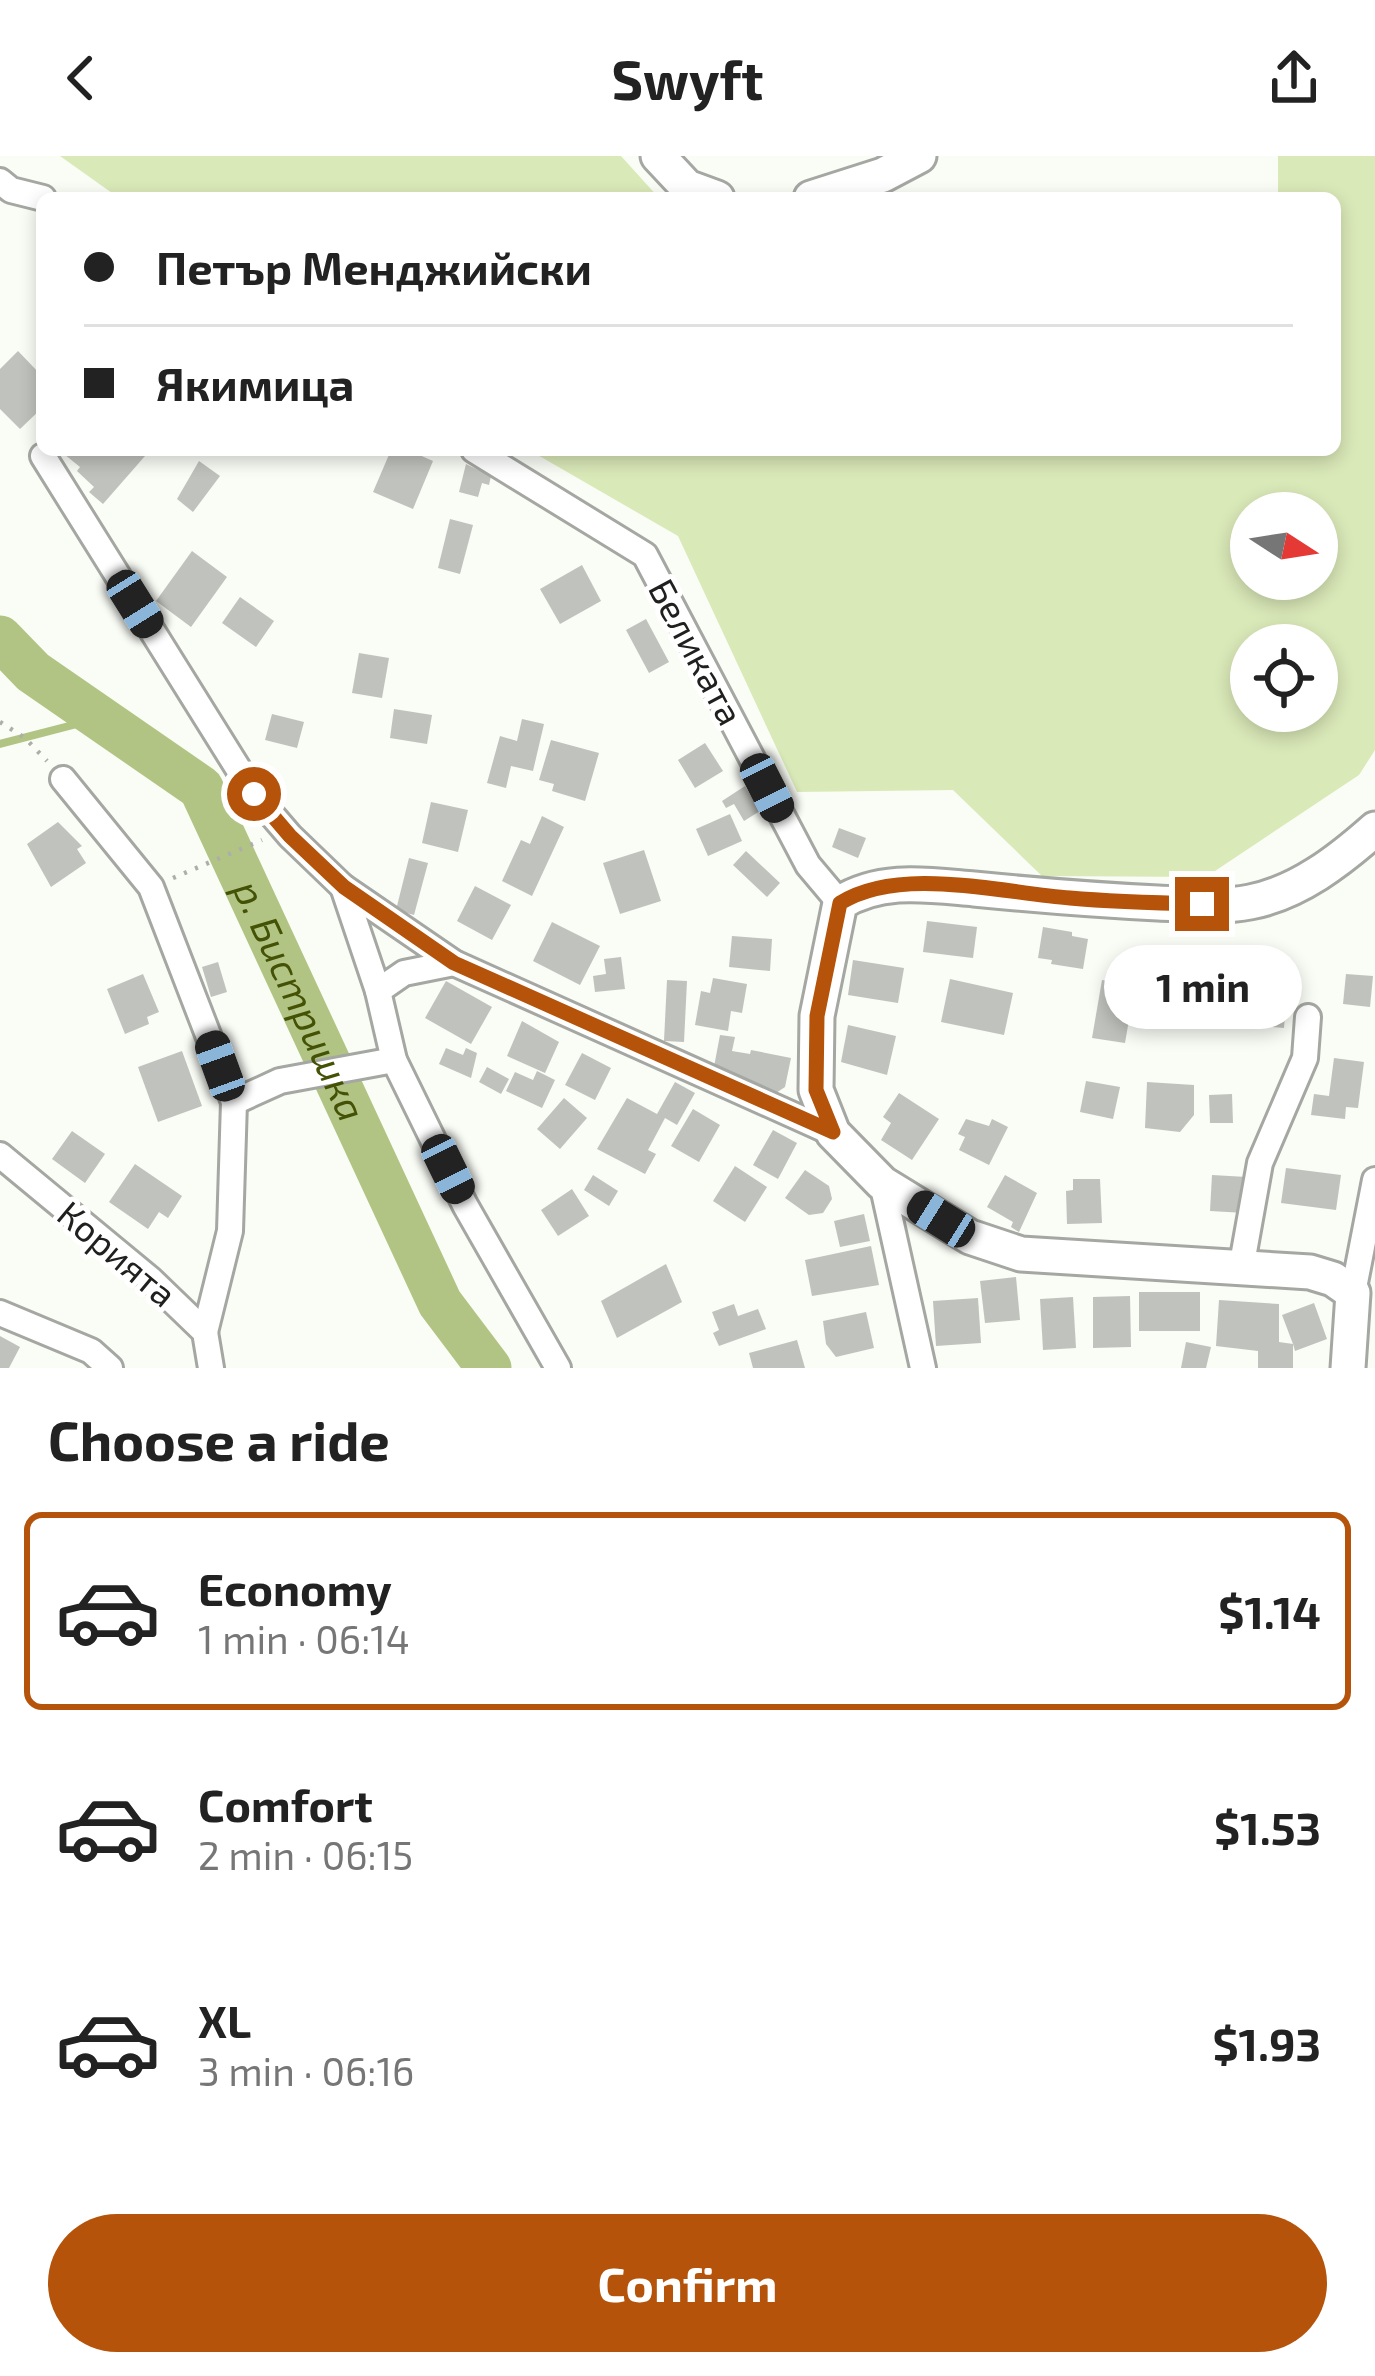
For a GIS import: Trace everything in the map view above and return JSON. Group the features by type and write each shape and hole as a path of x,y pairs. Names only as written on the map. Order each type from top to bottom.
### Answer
{"street":[{"path":"658,156 688,187 701,192"},
{"path":"830,192 883,175 919,156"},
{"path":"0,181 11,190 36,196"},
{"path":"44,456 254,794 344,887 454,963 833,1132 883,1183 970,1237 1021,1254 1310,1272 1334,1279 1354,1293"},
{"name":"Беликата","path":"484,456 645,555 808,866 840,903"},
{"path":"63,779 151,887 234,1102 230,1231 206,1332"},
{"path":"833,1132 816,1090 817,1016 840,903 857,892 908,883 1072,898 1250,902 1300,884 1375,829"},
{"path":"344,887 378,991 394,1060 465,1205 558,1368"},
{"path":"378,991 404,974 454,963"},
{"path":"1241,1269 1260,1163 1305,1058 1307,1018"},
{"path":"234,1102 280,1081 394,1060"},
{"name":"Корията","path":"0,1155 150,1279 206,1332 211,1368"},
{"path":"1348,1368 1354,1293 1375,1180"},
{"path":"883,1183 923,1368"},
{"path":"0,1313 91,1351 110,1368"}],"path":[{"path":"0,722 25,738 63,779"},
{"path":"151,887 254,845"}],"green space":[{"path":"60,156 621,156 654,192 111,192"},
{"path":"1278,156 1375,156 1375,750 1359,775 1206,877 1042,876 953,790 797,792 678,536 539,456 1341,456 1341,192 1278,192"}],"building":[{"path":"18,351 36,370 36,414 20,429 0,409 0,369"},
{"path":"66,456 145,456 103,504 89,492 94,487 77,471 80,467"},
{"path":"388,456 422,456 433,461 413,509 373,492"},
{"path":"199,461 220,476 193,512 177,499"},
{"path":"466,464 491,476 489,485 482,483 478,497 459,492"},
{"path":"450,519 473,525 460,574 438,568"},
{"path":"192,551 227,577 191,627 156,601"},
{"path":"582,565 601,601 560,624 540,589"},
{"path":"240,597 274,621 256,647 222,623"},
{"path":"646,619 669,662 649,673 626,630"},
{"path":"359,653 389,658 382,698 352,693"},
{"path":"394,709 432,715 427,744 390,738"},
{"path":"272,714 304,722 297,748 265,740"},
{"path":"522,719 544,724 533,771 511,766 506,788 487,783 500,736 517,741"},
{"path":"551,740 599,753 585,801 552,791 554,784 539,780"},
{"path":"705,743 723,771 695,788 678,760"},
{"path":"745,786 760,811 744,821 734,804 726,808 722,801"},
{"path":"431,802 468,810 458,852 422,843"},
{"path":"730,814 742,841 708,856 696,829"},
{"path":"542,816 564,827 532,896 502,881 521,840 530,844"},
{"path":"58,822 82,846 77,849 86,863 51,887 27,844"},
{"path":"839,828 866,838 858,858 832,847"},
{"path":"644,850 661,901 620,914 603,863"},
{"path":"746,851 780,883 767,897 733,865"},
{"path":"409,858 428,863 414,915 396,910"},
{"path":"475,886 511,905 492,940 457,921"},
{"path":"927,921 977,927 973,958 923,952"},
{"path":"552,922 600,946 580,985 533,961"},
{"path":"1043,927 1088,939 1083,969 1038,958"},
{"path":"732,936 772,939 770,971 729,967"},
{"path":"621,957 625,989 595,992 593,976 606,974 604,959"},
{"path":"853,960 904,968 898,1003 848,995"},
{"path":"218,962 227,992 211,997 202,967"},
{"path":"143,974 159,1012 147,1017 149,1024 125,1034 107,989"},
{"path":"1346,974 1373,976 1370,1007 1343,1004"},
{"path":"713,978 747,984 742,1013 731,1011 728,1031 695,1025 701,991 710,993"},
{"path":"950,979 1013,993 1004,1035 941,1022"},
{"path":"667,980 687,981 684,1042 664,1041"},
{"path":"1102,980 1135,985 1125,1043 1092,1038"},
{"path":"446,981 492,1007 471,1044 425,1018"},
{"path":"1265,989 1287,991 1284,1028 1261,1026"},
{"path":"1179,998 1203,1002 1199,1025 1176,1022"},
{"path":"522,1021 559,1042 545,1073 507,1056"},
{"path":"848,1025 896,1036 887,1075 841,1062"},
{"path":"720,1035 735,1037 732,1051 791,1058 785,1087 770,1097 713,1072"},
{"path":"446,1048 463,1055 466,1048 477,1053 471,1078 439,1064"},
{"path":"182,1051 202,1106 158,1122 138,1067"},
{"path":"582,1053 611,1068 595,1100 565,1085"},
{"path":"1334,1058 1364,1062 1358,1108 1346,1107 1345,1119 1311,1115 1314,1094 1329,1096"},
{"path":"487,1067 509,1079 501,1094 479,1082"},
{"path":"537,1071 555,1080 542,1108 506,1091 515,1072 533,1080"},
{"path":"1086,1081 1120,1087 1113,1119 1080,1112"},
{"path":"675,1082 695,1093 677,1125 665,1118 648,1150 656,1154 645,1174 597,1149 627,1098 657,1114"},
{"path":"1147,1082 1194,1085 1194,1115 1180,1132 1145,1128"},
{"path":"899,1093 939,1119 912,1160 881,1140 891,1123 883,1117"},
{"path":"1232,1094 1233,1123 1210,1123 1209,1095"},
{"path":"564,1098 587,1118 560,1149 537,1129"},
{"path":"693,1109 720,1125 699,1162 671,1146"},
{"path":"966,1119 989,1126 992,1119 1008,1127 989,1165 959,1150 965,1137 958,1134"},
{"path":"773,1130 797,1143 778,1179 753,1165"},
{"path":"72,1131 105,1154 85,1183 52,1159"},
{"path":"135,1164 182,1196 168,1218 159,1212 148,1229 109,1202"},
{"path":"735,1166 767,1187 745,1222 713,1201"},
{"path":"1286,1168 1341,1175 1336,1210 1281,1203"},
{"path":"805,1170 829,1186 832,1199 823,1213 809,1215 785,1198"},
{"path":"593,1175 618,1191 609,1206 584,1190"},
{"path":"1005,1175 1037,1193 1019,1232 1011,1227 1013,1222 987,1207"},
{"path":"1212,1175 1247,1177 1245,1213 1210,1211"},
{"path":"1073,1179 1100,1179 1102,1223 1067,1224 1066,1191 1073,1190"},
{"path":"572,1189 589,1216 558,1236 541,1210"},
{"path":"864,1214 870,1241 840,1247 834,1221"},
{"path":"871,1246 879,1285 812,1296 805,1260"},
{"path":"666,1264 682,1302 617,1338 601,1301"},
{"path":"1016,1277 1020,1320 985,1323 980,1281"},
{"path":"1139,1292 1200,1292 1200,1331 1139,1331"},
{"path":"1130,1296 1131,1347 1093,1348 1093,1297"},
{"path":"1073,1297 1076,1348 1043,1350 1040,1299"},
{"path":"978,1298 981,1343 936,1346 933,1301"},
{"path":"1219,1300 1279,1304 1279,1342 1293,1344 1293,1368 1258,1368 1258,1351 1216,1346"},
{"path":"1314,1303 1327,1339 1295,1351 1282,1315"},
{"path":"734,1304 738,1316 758,1309 766,1329 719,1346 712,1312"},
{"path":"866,1312 874,1348 836,1357 826,1344 823,1321"},
{"path":"0,1336 20,1347 9,1368 0,1368"},
{"path":"797,1340 805,1368 753,1368 749,1353"},
{"path":"1186,1342 1211,1347 1206,1368 1181,1368"}],"waterway":[{"name":"р. Бистришка","path":"0,638 33,672 201,788 440,1303 489,1368"},
{"path":"0,744 100,718"}],"route":[{"path":"254,794 344,887 454,963 833,1132 816,1090 817,1016 840,903 857,892 908,883 1202,904"}]}
